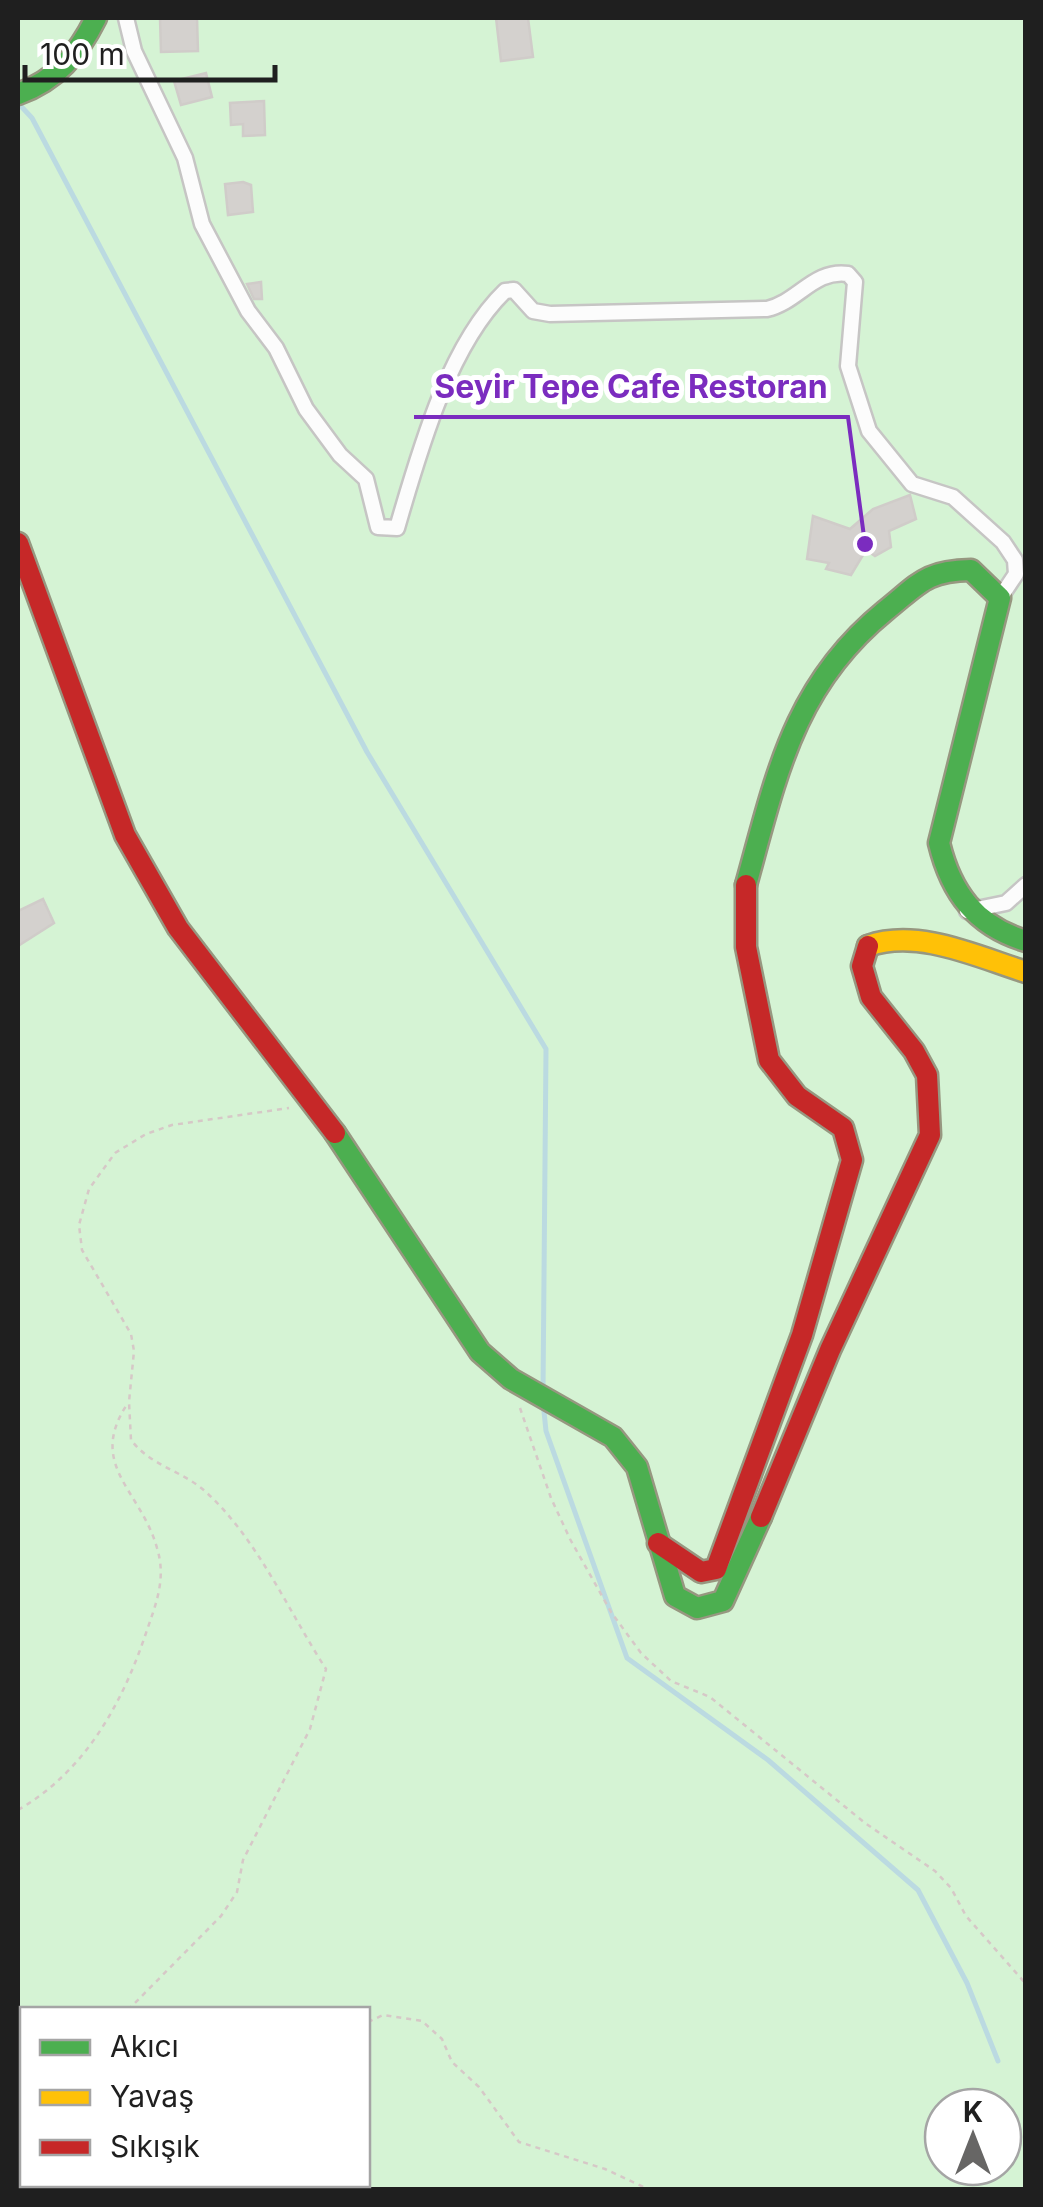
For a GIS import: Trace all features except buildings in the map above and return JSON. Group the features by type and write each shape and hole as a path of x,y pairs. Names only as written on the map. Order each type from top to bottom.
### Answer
{"street":[{"path":"18,94 40,87 70,64 96,18"},
{"path":"126,18 134,52 185,158 202,224 248,311 276,348 306,409 340,455 366,480 378,527 398,528 415,467 463,348 472,330 505,291 514,290 533,311 550,314 766,309 784,305 819,277 835,272 848,274 855,282 848,366 870,431 912,484 952,497 1003,542 1015,560 1016,574 1000,598 940,843 946,879 967,911 1026,941"},
{"path":"18,543 125,835 178,928 355,1160 480,1352 516,1382 614,1437 637,1467 675,1596 697,1608 723,1600 930,1134 933,1098 922,1063 862,985 858,966 864,947 882,936 1026,972"},
{"path":"658,1544 700,1572 716,1569 802,1335 852,1160 843,1128 797,1096 768,1060 746,947 745,888 785,745 818,680 856,635 935,571 971,570 1000,598"},
{"path":"967,911 1006,903 1026,886"}],"path":[{"path":"131,2007 220,1916 237,1892 244,1860 310,1729 326,1669 230,1520 207,1492 158,1466 131,1440 131,1334 82,1250 80,1225 89,1189 126,1143 172,1125 285,1109 310,1100"},
{"path":"516,1382 551,1498 611,1612 640,1653 671,1681 710,1697 866,1824 935,1871 951,1888 966,1916 1026,1984"},
{"path":"18,1810 52,1787 100,1736 126,1691 160,1598 157,1547 112,1456 114,1423 129,1402"},
{"path":"370,2021 383,2015 422,2021 442,2039 452,2062 478,2086 519,2142 605,2169 650,2190"}],"green space":[{"path":"18,18 1025,18 1025,2189 18,2189"}],"waterway":[{"path":"18,103 32,118 367,752 546,1049 543,1391"},
{"path":"543,1402 546,1431 627,1658 768,1760 918,1890 967,1983 998,2061"}],"traffic: fast":[{"path":"18,94 44,81 65,64 96,18"},
{"path":"746,885 792,736 829,670 854,640 915,586 943,573 971,570 1000,598 939,843 951,877 968,905 993,926 1026,941"},
{"path":"335,1133 480,1352 511,1379 613,1437 637,1467 675,1596 697,1608 723,1601 761,1517"}],"traffic: slow":[{"path":"868,946 887,941 927,942 1026,972"}],"traffic: jam":[{"path":"18,543 125,835 178,928 335,1133"},
{"path":"658,1543 701,1572 716,1569 802,1335 852,1160 843,1128 797,1096 769,1060 746,947 746,885"},
{"path":"761,1517 830,1350 930,1135 927,1075 914,1051 871,997 862,966 868,946"}],"place":[{"name":"Seyir Tepe Cafe Restoran","path":"865,544"}]}
